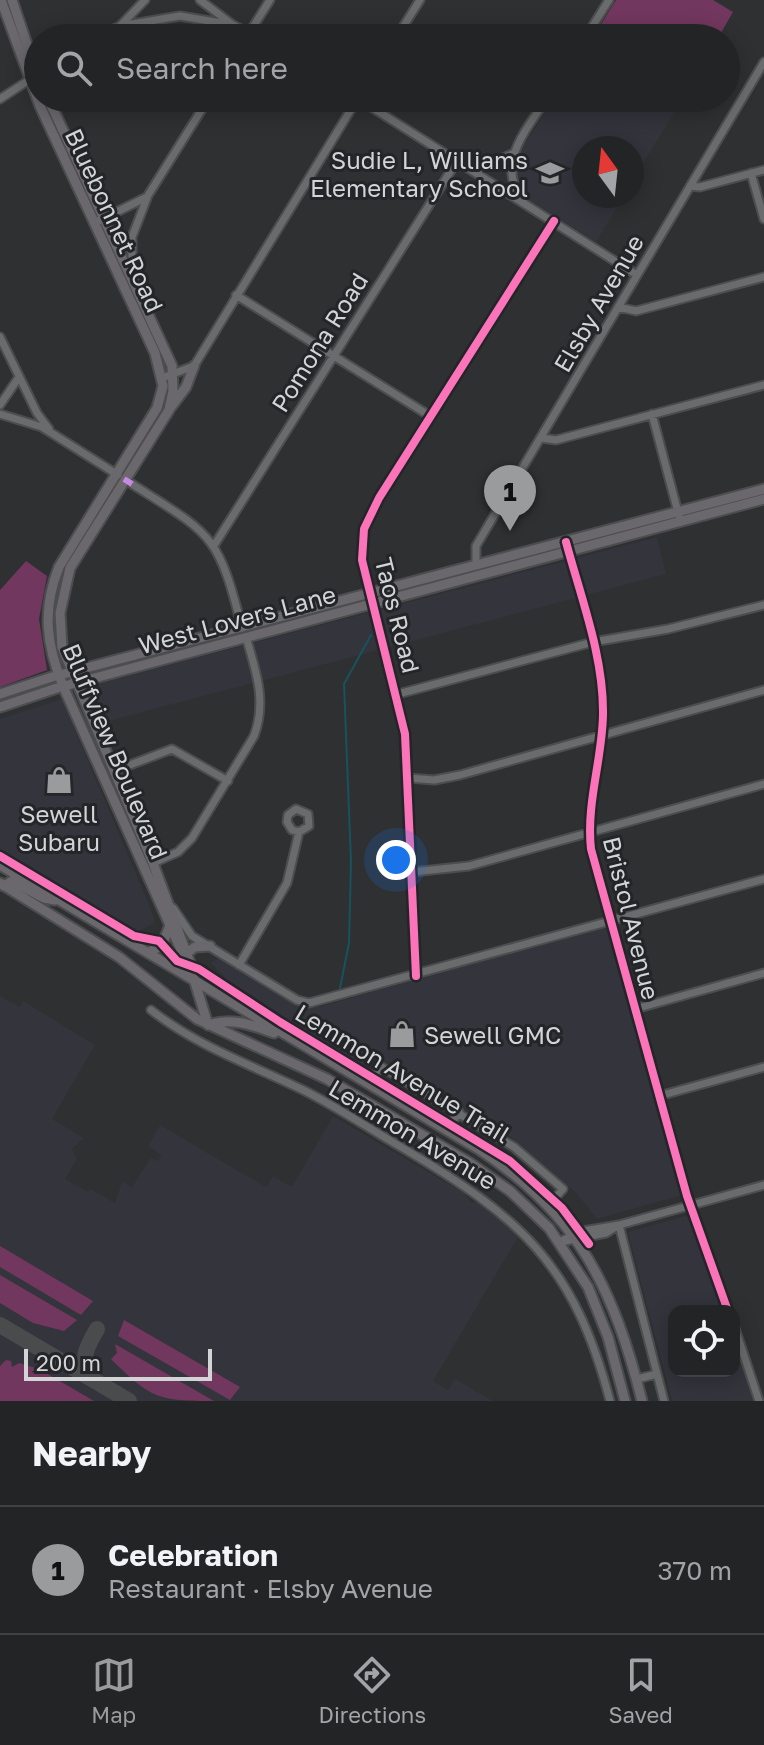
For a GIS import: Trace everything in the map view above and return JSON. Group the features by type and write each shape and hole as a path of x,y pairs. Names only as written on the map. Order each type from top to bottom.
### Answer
{"main road":[{"path":"1,0 24,50"},
{"path":"12,0 24,38"},
{"name":"Bluebonnet Road","path":"52,112 100,220 167,350 173,375"},
{"name":"Bluebonnet Road","path":"54,112 155,353 162,378"},
{"path":"169,410 186,387 194,366"},
{"name":"Bluffview Boulevard","path":"173,375 169,410 70,568 62,591 60,628 71,672 168,900 208,1025"},
{"name":"Bluffview Boulevard","path":"162,378 157,408 124,479 65,556 50,592 48,637 63,686 194,979"},
{"name":"West Lovers Lane","path":"679,517 764,489"},
{"name":"West Lovers Lane","path":"0,694 59,675 244,632 679,517 764,499"},
{"name":"West Lovers Lane","path":"0,707 244,632"},
{"path":"103,776 114,771"},
{"path":"143,867 153,863"},
{"name":"Lemmon Avenue","path":"0,865 506,1168 549,1205 574,1238 615,1307 642,1401"},
{"path":"2,884 12,881 44,898 59,900"},
{"name":"Lemmon Avenue","path":"2,884 119,957 208,1025 302,1065 362,1099 489,1176 540,1218 559,1242 594,1300 625,1401"},
{"path":"148,953 162,945 169,928"},
{"path":"187,953 195,947 210,946"},
{"path":"208,1025 246,1022 296,1041"},
{"path":"362,1099 370,1084"}],"street":[{"path":"122,24 145,0"},
{"path":"200,0 232,24"},
{"path":"255,24 270,0"},
{"path":"405,24 420,0"},
{"path":"594,24 609,0"},
{"path":"132,24 180,16 227,24"},
{"name":"Elsby Avenue","path":"740,102 764,62"},
{"path":"0,99 24,84"},
{"path":"133,280 131,250 136,221 147,197 200,112"},
{"path":"162,378 194,366 348,112"},
{"path":"379,112 637,275"},
{"path":"474,171 512,154 538,112"},
{"name":"Elsby Avenue","path":"478,570 476,546 734,112"},
{"path":"512,154 513,180 518,194 530,207"},
{"name":"Pomona Road","path":"215,544 457,161"},
{"path":"690,186 764,170"},
{"path":"751,173 764,219"},
{"path":"100,220 147,197"},
{"path":"129,208 136,221"},
{"name":"Taos Road","path":"416,976 408,778 398,694 361,550 364,529 430,416 554,221"},
{"path":"618,307 636,311 764,277"},
{"path":"236,295 430,416"},
{"path":"0,337 37,413 53,433"},
{"path":"0,405 19,377"},
{"path":"541,438 556,440 764,385"},
{"path":"0,414 35,423 53,433 196,525 215,544 224,562 259,683 261,709 254,736 186,846 153,863"},
{"path":"652,414 679,517"},
{"name":"Bristol Avenue","path":"568,546 602,687 601,735 589,832 690,1205 726,1305"},
{"path":"398,694 593,642 668,629 764,605"},
{"path":"408,778 434,780 460,775 764,690"},
{"path":"114,771 172,749 228,781"},
{"path":"412,872 469,866 764,784"},
{"path":"239,965 287,883 299,832"},
{"path":"168,900 186,931 239,965 309,1003 764,879"},
{"path":"635,1009 764,973"},
{"name":"Lemmon Avenue","path":"151,1010 178,1031 330,1105 492,1205 534,1245 569,1292 586,1328 610,1401"},
{"path":"370,1084 380,1066 514,1147 563,1189 549,1205"},
{"path":"659,1096 764,1067"},
{"path":"447,1131 459,1112"},
{"path":"559,1242 606,1233 619,1225 764,1185"},
{"path":"619,1225 664,1401"},
{"path":"740,1343 759,1401"},
{"path":"637,1379 657,1374"}],"shaded area":[{"path":"616,0 713,0 733,12 726,24 601,24"},
{"name":"Sudie L, Williams Elementary School","path":"545,112 674,112 644,162 644,136 572,136 572,208 617,208 596,242 527,199 516,179 517,156"},
{"path":"657,537 666,574 101,723 86,691 89,686"},
{"path":"26,561 47,576 39,619 47,670 0,687 0,590"},
{"path":"62,699 152,912 155,923 139,931 127,930 0,855 0,719"},
{"path":"602,927 607,929 682,1195 597,1219 576,1193 512,1138 376,1056 366,1072 252,1006 211,963 219,958 302,1006 319,1007"},
{"path":"0,996 19,1007 23,1001 95,1045 52,1119 84,1138 72,1149 77,1159 65,1179 88,1192 90,1189 115,1203 122,1181 132,1187 151,1158 158,1161 161,1155 148,1146 160,1125 266,1187 273,1176 292,1187 333,1116 464,1193 472,1203 479,1200 518,1237 433,1381 448,1390 455,1379 493,1401 0,1401"},
{"path":"689,1215 723,1305 668,1305 668,1377 740,1377 740,1357 753,1401 672,1401 628,1232"},
{"path":"0,1246 93,1301 81,1315 0,1267"},
{"path":"0,1275 77,1320 64,1331 33,1323 0,1303"},
{"path":"124,1320 240,1387 230,1400 118,1336"},
{"path":"115,1344 214,1401 180,1400 147,1390 111,1359 117,1353"},
{"path":"6,1360 11,1361 12,1367 19,1363 39,1369 94,1401 0,1401 0,1366"}],"waterway":[{"path":"340,988 349,943 351,862 344,684 371,635"}],"taxiway":[{"path":"0,1325 129,1401"},
{"path":"92,1379 85,1360 97,1329"}],"marked path":[{"path":"124,479 132,484"}],"cycle path":[{"path":"416,976 405,734 362,560 364,529 379,498 554,221"},
{"path":"566,542 590,628 602,693 602,732 591,815 591,849 687,1196 726,1305"},
{"path":"0,856 134,936 159,941"},
{"name":"Lemmon Avenue Trail","path":"159,941 177,961 199,969 280,1022 510,1161 562,1208 589,1244"}],"place":[{"name":"Sudie L, Williams Elementary School","path":"550,173"},
{"name":"Celebration","path":"510,531"},
{"name":"Sewell Subaru","path":"59,780"},
{"name":"Sewell GMC","path":"402,1034"}]}
